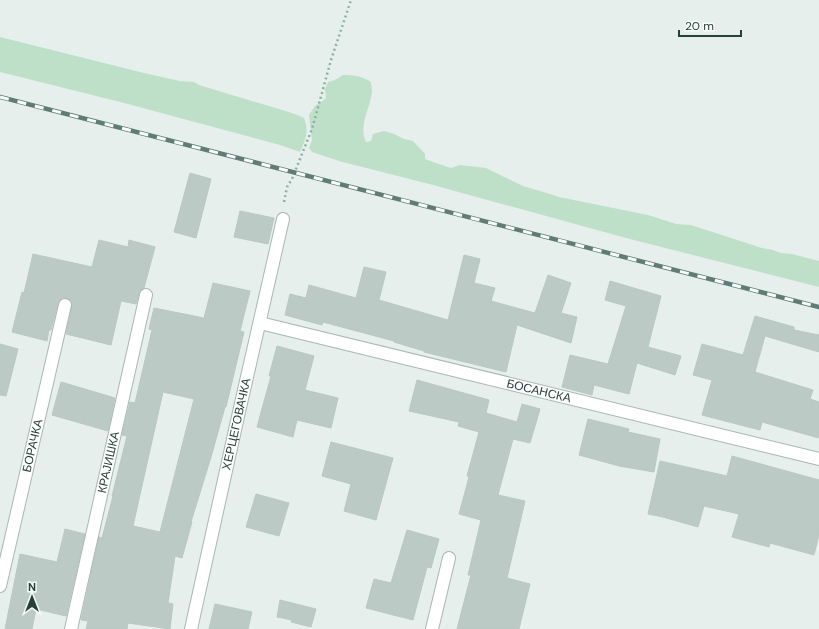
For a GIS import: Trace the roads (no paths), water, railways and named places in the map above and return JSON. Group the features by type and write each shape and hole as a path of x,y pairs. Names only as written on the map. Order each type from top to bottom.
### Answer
{"street":[{"name":"ХЕРЦЕГОВАЧКА","path":"191,629 283,219"},
{"name":"КРАЈИШКА","path":"71,629 146,295"},
{"name":"БОРАЧКА","path":"0,586 65,305"},
{"name":"БОСАНСКА","path":"260,323 819,459"},
{"path":"432,629 449,558"}],"railway":[{"path":"0,97 819,307"}]}
